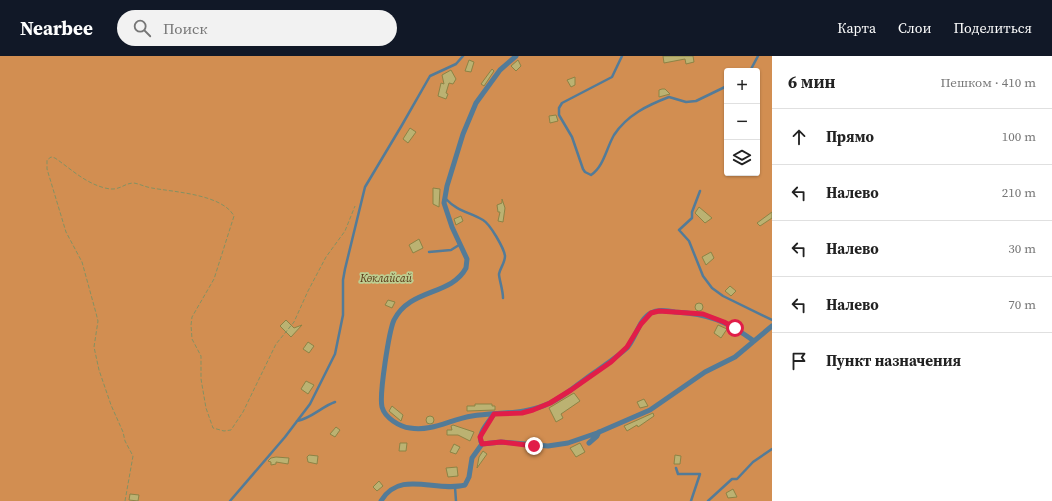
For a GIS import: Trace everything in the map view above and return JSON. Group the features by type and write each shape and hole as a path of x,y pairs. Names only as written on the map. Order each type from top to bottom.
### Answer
{"street":[{"path":"516,56 500,70 473,110 463,134 444,197 445,207 459,245 467,259 466,268 454,282 418,297 404,306 394,321 382,384 382,407 386,415 393,421 409,428 420,429 428,428 462,417 522,413 533,410 550,403 611,362 627,347 645,317 659,311 703,314 724,322 754,341"},
{"path":"381,501 390,489 406,484 455,487 465,485 469,476 472,458 482,444 501,442 548,446 568,443 599,432 650,410 705,372 734,357 772,326"},
{"path":"482,444 480,437 494,414"},
{"path":"589,443 597,436 599,432"}],"lane":[{"path":"230,501 310,404 335,354 343,315 345,269 365,187 430,76 456,64 463,56"},
{"path":"622,56 612,76 562,103 559,108 559,115 572,137 579,161 585,172 591,175 601,166 614,135 624,123 638,112 669,97 686,102 696,101 724,87"},
{"path":"752,68 758,56"},
{"path":"700,190 692,212 692,218 679,230 689,241 703,276 712,288 723,296 772,320"},
{"path":"444,197 451,206 487,223 503,249 505,257 499,274 503,298"},
{"path":"429,252 451,250 459,245"},
{"path":"297,421 307,419 326,405 335,402"},
{"path":"708,501 732,478 737,479 753,462 772,449"},
{"path":"676,468 678,474 700,474 691,501"},
{"path":"455,487 456,501"}],"path":[{"path":"125,501 133,456 124,441 123,432 104,386 94,347 98,321 96,313 82,262 66,232 47,168 47,160 51,157 55,158 86,181 103,188 114,190 131,183 151,188 174,190 200,197 231,210 234,216 214,279 192,317 191,325 192,338 202,356 201,379 209,420 213,428 224,431 231,430 243,412 276,344 294,322 301,305 326,257 345,230 356,203 362,196"}],"green space":[{"name":"Көклайсай","path":"0,56 772,56 772,501 0,501"}],"building":[{"path":"663,56 693,56 694,62 686,64 685,59 664,63"},
{"path":"469,60 474,62 471,72 465,71"},
{"path":"518,60 521,66 516,71 511,66"},
{"path":"492,69 494,71 484,86 481,84"},
{"path":"451,70 456,79 453,84 449,83 446,99 438,96 441,83 444,84 442,75"},
{"path":"575,77 575,85 571,87 567,80"},
{"path":"665,89 670,94 659,97 659,90"},
{"path":"556,115 558,121 550,123 549,116"},
{"path":"410,128 416,132 408,143 403,139"},
{"path":"433,188 440,189 439,207 433,204"},
{"path":"502,199 505,208 503,222 498,221 500,212 498,212 497,205 502,203"},
{"path":"699,207 712,218 705,223 695,213"},
{"path":"772,212 772,218 760,226 757,223"},
{"path":"461,216 463,221 456,225 454,219"},
{"path":"419,239 423,248 413,253 409,245"},
{"path":"711,252 714,258 706,265 702,257"},
{"path":"730,286 736,291 731,296 725,291"},
{"path":"388,300 395,302 392,308 385,305"},
{"path":"697,303 701,303 703,307 701,311 697,311 695,309 695,305"},
{"path":"286,320 294,328 302,325 291,337 280,326"},
{"path":"718,325 727,329 721,338 714,333"},
{"path":"308,342 314,346 309,353 303,349"},
{"path":"306,381 314,385 308,394 301,389"},
{"path":"574,393 580,401 561,414 563,418 556,422 549,408"},
{"path":"644,399 648,406 640,408 637,402"},
{"path":"475,404 492,404 492,406 495,406 495,410 467,411 467,406 475,406"},
{"path":"392,406 403,415 401,421 389,411"},
{"path":"653,413 654,416 638,427 637,425 627,431 624,426"},
{"path":"428,416 432,416 434,420 432,424 428,424 426,422 426,418"},
{"path":"453,425 474,432 470,441 458,435 447,435 447,430 452,430 451,426"},
{"path":"336,427 340,430 335,437 330,434"},
{"path":"400,443 407,443 406,451 399,451"},
{"path":"580,443 585,452 576,457 570,448"},
{"path":"454,444 460,447 456,454 450,452"},
{"path":"483,451 487,454 477,468 479,457"},
{"path":"309,455 318,456 317,464 308,462 307,457"},
{"path":"675,455 681,456 680,464 674,464"},
{"path":"271,458 289,458 288,464 276,462 276,464 271,465 271,462 268,461"},
{"path":"457,467 458,476 448,477 446,468"},
{"path":"379,481 383,486 377,491 373,487"},
{"path":"733,489 737,497 728,498 726,493"},
{"path":"130,494 139,495 138,501 129,500"}],"route":[{"path":"534,446 491,441 482,444 480,437 494,414 522,413 550,403 611,362 627,347 645,317 651,313 659,311 703,314 735,328"}]}
